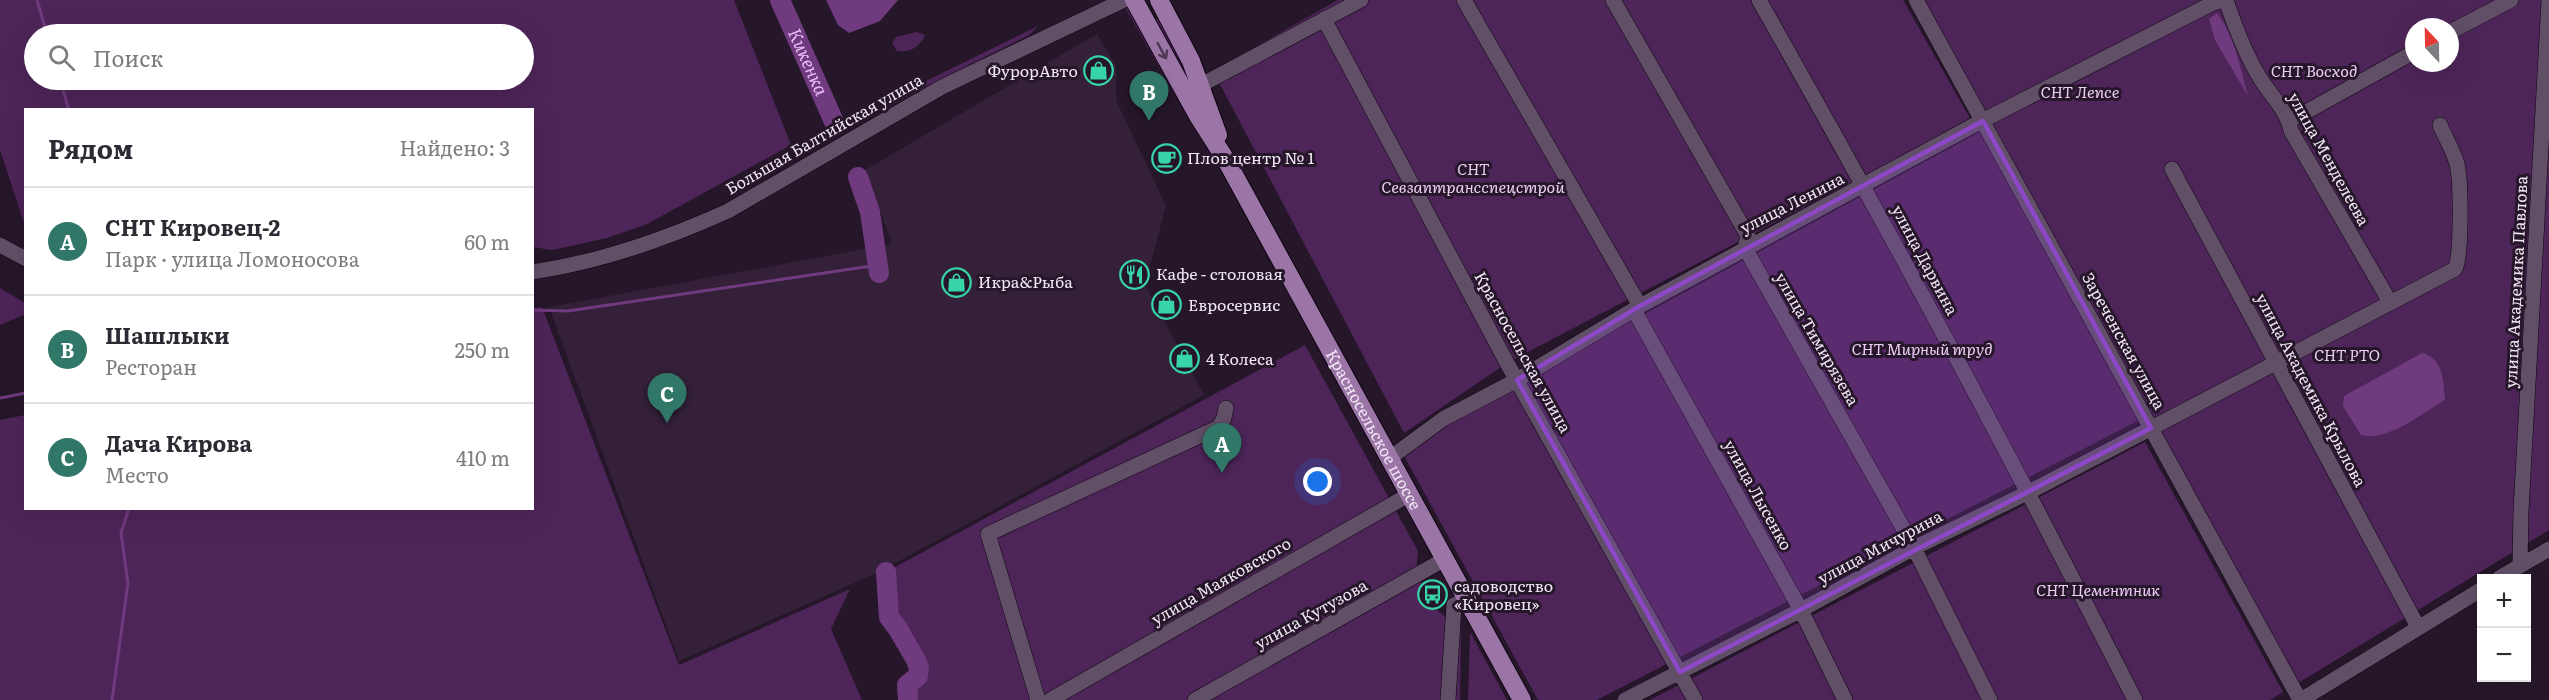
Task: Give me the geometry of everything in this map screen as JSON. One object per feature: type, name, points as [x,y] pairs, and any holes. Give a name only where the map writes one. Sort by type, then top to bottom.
[{"type":"main road","name":"Красносельское шоссе","points":[[1134,0],[1198,116],[1226,160],[1410,494],[1445,560],[1460,602],[1522,700]]},
{"type":"main road","name":"Красносельское шоссе","points":[[1159,0],[1191,61],[1226,160]]},
{"type":"street","name":"Большая Балтийская улица","points":[[534,272],[638,247],[728,211],[942,87],[1124,0]]},
{"type":"street","points":[[1201,85],[1361,0]]},
{"type":"street","name":"улица Лысенко","points":[[1464,0],[1637,308],[1801,610],[1845,700]]},
{"type":"street","name":"улица Тимирязева","points":[[1613,0],[1748,237],[1745,248],[1914,548],[1990,700]]},
{"type":"street","name":"улица Дарвина","points":[[1759,0],[1865,186],[2029,492],[2135,700]]},
{"type":"street","name":"улица Ленина","points":[[1390,458],[1443,419],[1517,380],[1637,308],[1745,248],[1983,121],[2224,0]]},
{"type":"street","name":"улица Менделеева","points":[[2224,0],[2259,77],[2289,119],[2291,131],[2390,302]]},
{"type":"street","points":[[2459,27],[2511,0]]},
{"type":"street","name":"Зареченская улица","points":[[1920,1],[1983,121],[2300,700]]},
{"type":"street","name":"улица Академика Павлова","points":[[2520,566],[2521,511],[2549,1]]},
{"type":"street","name":"Красносельская улица","points":[[1324,19],[1517,380],[1695,700]]},
{"type":"street","points":[[2289,119],[2297,117],[2405,57]]},
{"type":"street","name":"улица Мичурина","points":[[1625,700],[2455,269],[2459,262],[2461,224],[2457,165],[2440,125]]},
{"type":"street","name":"улица Академика Крылова","points":[[2172,169],[2418,627]]},
{"type":"street","points":[[0,245],[24,259]]},
{"type":"street","points":[[1038,700],[988,534],[1218,427],[1224,418],[1226,408]]},
{"type":"street","name":"улица Маяковского","points":[[1050,700],[1410,494]]},
{"type":"street","points":[[2507,574],[2549,549]]},
{"type":"street","name":"улица Кутузова","points":[[1195,700],[1445,560]]},
{"type":"street","points":[[2300,700],[2477,591]]},
{"type":"street","points":[[1448,700],[1460,602]]},
{"type":"highlighted area","points":[[1983,121],[2151,428],[1680,672],[1517,380],[1640,306]]},
{"type":"shaded area","points":[[826,0],[898,0],[880,21],[849,33],[838,25]]},
{"type":"shaded area","points":[[2217,13],[2233,42],[2248,96],[2215,40],[2209,19]]},
{"type":"shaded area","points":[[1097,34],[1116,66],[1116,100],[1166,206],[1145,285],[1204,395],[879,572],[679,661],[549,307],[892,244],[865,170]]},
{"type":"shaded area","points":[[2422,353],[2435,360],[2441,371],[2445,400],[2393,430],[2371,436],[2361,435],[2343,406],[2344,396]]},
{"type":"green space","points":[[0,0],[734,0],[791,145],[647,224],[607,238],[552,250],[534,247],[534,108],[24,108],[24,223],[0,150]]},
{"type":"green space","points":[[1121,0],[1127,0],[1191,114],[1187,116]]},
{"type":"green space","name":"СНТ Севзаптрансспецстрой","points":[[1338,0],[1903,0],[1971,120],[1507,363],[1404,433],[1213,71]]},
{"type":"green space","points":[[1920,0],[2549,0],[2549,530],[2295,685],[2151,414],[1597,700],[1538,700],[1403,454],[1446,422],[1992,125]]},
{"type":"green space","points":[[1153,19],[1163,19],[1180,51],[1201,107]]},
{"type":"green space","points":[[1038,26],[1029,35],[868,118],[879,107],[928,80]]},
{"type":"green space","points":[[917,32],[925,35],[917,46],[906,51],[897,51],[892,43],[896,37]]},
{"type":"green space","points":[[0,288],[24,302],[24,315],[0,325]]},
{"type":"green space","points":[[542,307],[679,665],[850,589],[831,629],[862,700],[0,700],[0,420],[24,415],[24,510],[534,510],[534,309]]},
{"type":"green space","points":[[1305,345],[1418,551],[1416,572],[1437,610],[1461,629],[1460,700],[902,700],[900,687],[918,676],[919,668],[889,617],[886,572]]},
{"type":"green space","name":"СНТ Цементник","points":[[2145,442],[2283,692],[2270,700],[1650,700]]},
{"type":"green space","points":[[1470,632],[1507,700],[1468,700]]},
{"type":"waterway","points":[[37,0],[44,24]]},
{"type":"waterway","name":"Кикенка","points":[[780,0],[835,124]]},
{"type":"waterway","points":[[63,90],[68,108]]},
{"type":"waterway","name":"Кикенка","points":[[858,177],[870,212],[879,273]]},
{"type":"waterway","points":[[534,310],[568,311],[878,265]]},
{"type":"waterway","points":[[0,398],[24,393]]},
{"type":"waterway","points":[[112,700],[128,583],[121,533],[128,510]]},
{"type":"waterway","name":"Кикенка","points":[[886,572],[889,617],[919,668],[918,676],[907,685],[908,700]]},
{"type":"place","name":"ФурорАвто","points":[[1099,71]]},
{"type":"place","name":"Шашлыки","points":[[1149,121]]},
{"type":"place","name":"Плов центр № 1","points":[[1166,158]]},
{"type":"place","name":"Кафе - столовая","points":[[1135,274]]},
{"type":"place","name":"Икра&Рыба","points":[[957,282]]},
{"type":"place","name":"Евросервис","points":[[1167,305]]},
{"type":"place","name":"4 Колеса","points":[[1185,359]]},
{"type":"place","name":"Дача Кирова","points":[[667,423]]},
{"type":"place","name":"СНТ Кировец-2","points":[[1222,473]]},
{"type":"place","name":"садоводство «Кировец»","points":[[1433,595]]},
{"type":"park label","name":"СНТ Восход","points":[[2314,71]]},
{"type":"park label","name":"СНТ Лепсе","points":[[2080,92]]},
{"type":"park label","name":"СНТ Мирный труд","points":[[1922,349]]},
{"type":"park label","name":"СНТ РТО","points":[[2347,355]]}]
